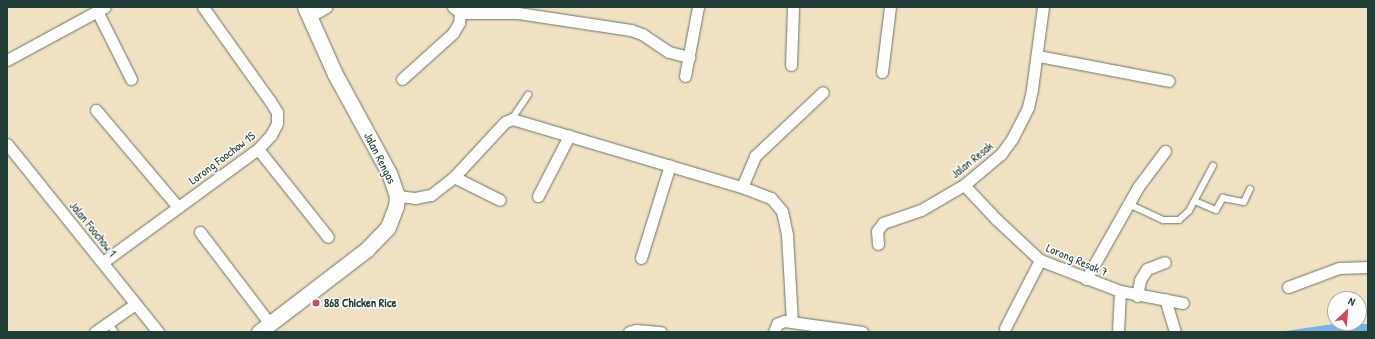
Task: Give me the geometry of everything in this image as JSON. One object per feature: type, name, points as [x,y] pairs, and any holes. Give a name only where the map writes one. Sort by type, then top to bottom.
[{"type":"street","name":"Lorong Foochow 1S","points":[[103,262],[258,149],[271,135],[277,123],[277,112],[203,7]]},
{"type":"street","points":[[307,12],[326,7]]},
{"type":"street","points":[[685,76],[698,7]]},
{"type":"street","points":[[791,65],[793,7]]},
{"type":"street","points":[[882,72],[890,7]]},
{"type":"street","name":"Jalan Resak","points":[[878,244],[877,231],[883,223],[921,210],[964,184],[1001,154],[1012,139],[1028,107],[1038,56],[1040,7]]},
{"type":"street","points":[[7,60],[101,9],[131,79]]},
{"type":"street","points":[[402,79],[453,33],[459,23],[458,9],[518,13],[554,12],[631,30],[669,52],[689,57]]},
{"type":"street","name":"Jalan Rengas","points":[[264,328],[381,236],[393,218],[397,196],[389,173],[335,74],[307,12]]},
{"type":"street","points":[[1038,56],[1169,81]]},
{"type":"street","points":[[742,187],[755,156],[824,92]]},
{"type":"street","points":[[96,110],[178,207]]},
{"type":"street","points":[[397,196],[415,198],[431,195],[454,177],[505,122],[512,119],[742,187],[771,198],[782,210],[787,236],[792,322]]},
{"type":"street","points":[[538,196],[569,136]]},
{"type":"street","name":"Jalan Foochow 1","points":[[7,144],[158,332]]},
{"type":"street","points":[[258,149],[328,237]]},
{"type":"street","points":[[1086,279],[1138,187],[1164,151]]},
{"type":"street","points":[[641,258],[670,165]]},
{"type":"street","points":[[454,177],[500,200]]},
{"type":"street","name":"Lorong Resak 7","points":[[964,184],[996,219],[1040,260],[1120,291],[1137,296],[1165,299],[1183,303]]},
{"type":"street","points":[[200,232],[264,328]]},
{"type":"street","points":[[1005,328],[1040,260]]},
{"type":"street","points":[[1137,296],[1140,280],[1147,269],[1165,262]]},
{"type":"street","points":[[1288,286],[1340,268],[1368,267]]},
{"type":"street","points":[[1118,332],[1120,291]]},
{"type":"street","points":[[1165,299],[1175,332]]},
{"type":"street","points":[[95,332],[112,327],[135,304]]},
{"type":"street","points":[[774,332],[780,322],[792,322],[862,332]]},
{"type":"street","points":[[629,332],[636,330],[661,332]]},
{"type":"lane","points":[[512,119],[528,94]]},
{"type":"lane","points":[[1129,204],[1164,220],[1172,221],[1185,217],[1213,166]]},
{"type":"lane","points":[[1195,201],[1216,210],[1223,198],[1244,202],[1250,189]]},
{"type":"water","points":[[1368,324],[1368,332],[1278,332],[1327,325],[1327,331],[1367,331]]},
{"type":"place","name":"868 Chicken Rice","points":[[316,303]]}]
